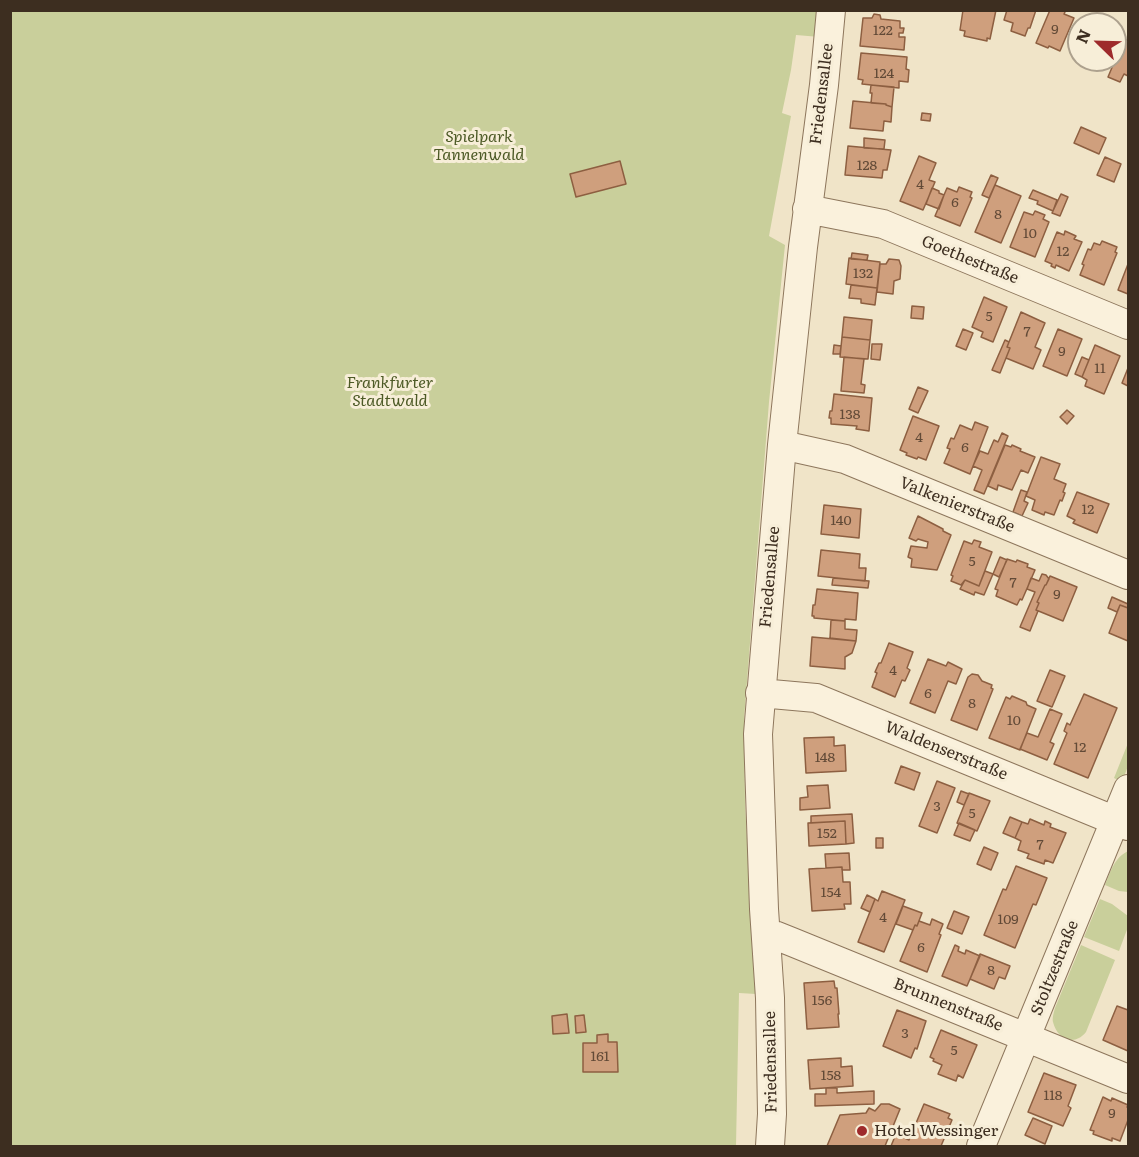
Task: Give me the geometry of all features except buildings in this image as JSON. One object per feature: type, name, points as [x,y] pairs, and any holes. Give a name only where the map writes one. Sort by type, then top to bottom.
[{"type":"street","name":"Friedensallee","points":[[770,1146],[772,1114],[770,998],[758,734],[760,693],[782,445],[831,10]]},
{"type":"street","name":"Goethestraße","points":[[807,208],[883,224],[1128,325]]},
{"type":"street","name":"Valkenierstraße","points":[[782,445],[845,459],[1128,575]]},
{"type":"street","name":"Waldenserstraße","points":[[760,693],[816,698],[1122,824]]},
{"type":"street","name":"Stoltzestraße","points":[[981,1146],[1122,824],[1128,789]]},
{"type":"street","name":"Brunnenstraße","points":[[766,934],[792,942],[1128,1079]]},
{"type":"green space","name":"Frankfurter Stadtwald","points":[[801,10],[822,12],[820,37],[796,35],[782,113],[791,116],[769,236],[785,245],[769,402],[744,719],[745,804],[756,994],[739,993],[736,1146],[11,1146],[10,11]]},
{"type":"green space","points":[[1128,743],[1128,766],[1122,782],[1114,778]]},
{"type":"green space","points":[[1128,851],[1128,892],[1105,885],[1116,861]]},
{"type":"green space","points":[[1100,899],[1112,904],[1128,916],[1128,927],[1119,951],[1084,937]]},
{"type":"green space","points":[[1081,945],[1115,960],[1086,1032],[1081,1037],[1071,1040],[1058,1033],[1053,1017]]},
{"type":"place","name":"Hotel Wessinger","points":[[862,1131]]},
{"type":"park label","name":"Spielpark Tannenwald","points":[[479,146]]}]
